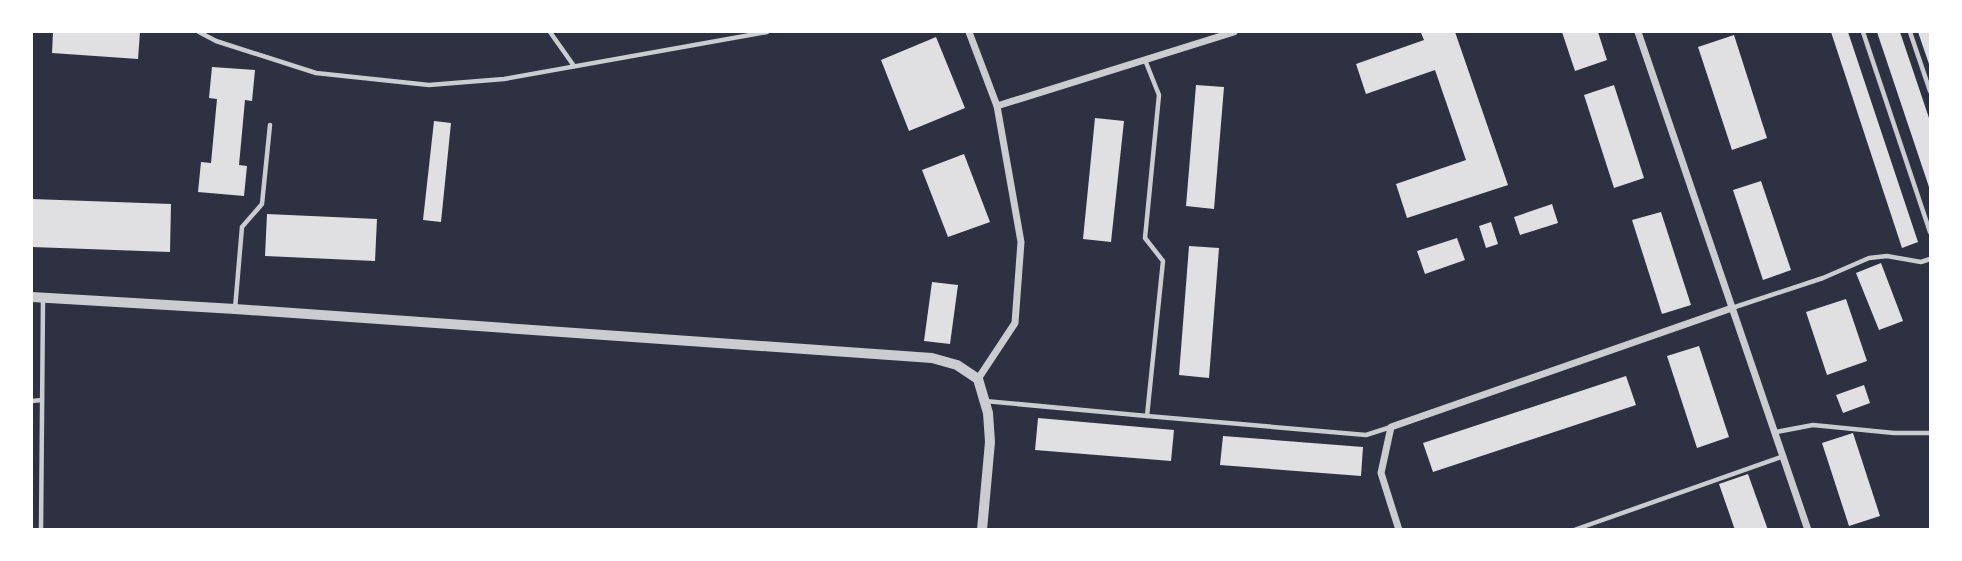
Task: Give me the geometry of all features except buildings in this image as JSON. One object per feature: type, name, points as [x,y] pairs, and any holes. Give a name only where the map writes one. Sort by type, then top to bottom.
[{"type":"street","points":[[969,32],[997,107],[1021,242],[1014,323],[978,379]]},
{"type":"street","points":[[997,107],[1234,32]]},
{"type":"street","points":[[1638,32],[1808,530]]},
{"type":"street","points":[[37,297],[932,358],[957,365],[978,379],[988,413],[989,442],[982,530]]},
{"type":"street","points":[[1399,530],[1381,473],[1391,427],[1732,308]]},
{"type":"lane","points":[[199,32],[216,41],[316,73],[429,85],[504,79],[767,32]]},
{"type":"lane","points":[[550,32],[575,66]]},
{"type":"lane","points":[[1863,32],[1930,232]]},
{"type":"lane","points":[[1910,32],[1930,91]]},
{"type":"lane","points":[[1145,60],[1159,95],[1145,238],[1163,261],[1147,416]]},
{"type":"lane","points":[[235,309],[242,228],[262,204],[270,125]]},
{"type":"lane","points":[[1732,308],[1823,278],[1869,258],[1887,256],[1930,265]]},
{"type":"lane","points":[[1923,262],[1930,259]]},
{"type":"lane","points":[[37,297],[42,400],[41,530]]},
{"type":"lane","points":[[32,401],[42,400]]},
{"type":"lane","points":[[984,401],[1366,435],[1391,427]]},
{"type":"lane","points":[[1776,432],[1813,425],[1894,433],[1930,433]]},
{"type":"lane","points":[[1574,530],[1784,456]]}]
